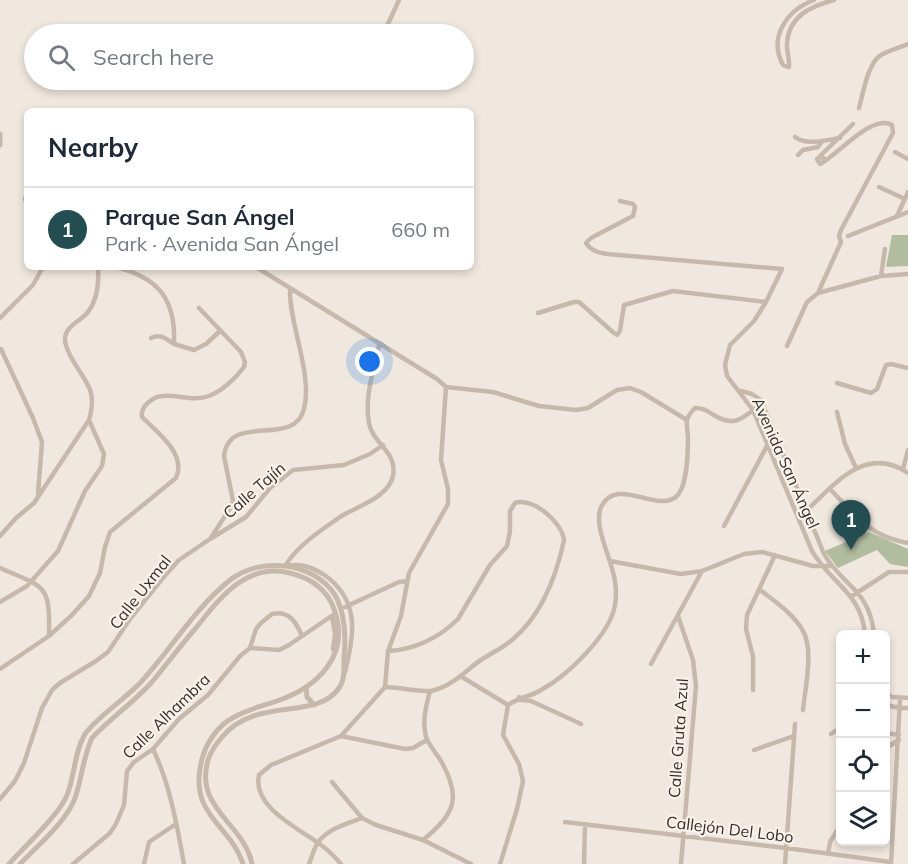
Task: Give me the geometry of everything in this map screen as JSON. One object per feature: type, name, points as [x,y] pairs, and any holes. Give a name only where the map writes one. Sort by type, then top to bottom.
[{"type":"street","points":[[388,24],[399,0]]},
{"type":"street","points":[[813,0],[792,12],[780,32],[779,54],[787,68],[789,64],[788,36],[795,20],[809,9],[834,0]]},
{"type":"street","points":[[859,108],[875,59],[908,44]]},
{"type":"street","points":[[818,293],[841,242],[839,236],[841,230],[893,133],[892,125],[884,122],[874,125],[825,161],[820,156],[853,124]]},
{"type":"street","points":[[0,134],[0,145]]},
{"type":"street","points":[[795,137],[805,142],[840,138]]},
{"type":"street","points":[[798,155],[803,150],[818,147],[822,141]]},
{"type":"street","points":[[895,152],[908,159]]},
{"type":"street","points":[[879,187],[905,199]]},
{"type":"street","points":[[897,216],[908,192]]},
{"type":"street","name":"Avenida San Ángel","points":[[621,201],[633,204],[635,207],[633,216],[591,238],[586,243],[590,249],[619,255],[782,269],[766,302],[751,325],[728,350],[725,365],[727,376],[753,410],[807,541],[821,566],[852,596],[864,630]]},
{"type":"street","points":[[848,236],[908,212]]},
{"type":"street","points":[[881,276],[885,249]]},
{"type":"street","points":[[0,318],[33,285],[41,270]]},
{"type":"street","points":[[0,536],[34,503],[88,420],[93,407],[89,384],[73,360],[65,341],[68,331],[88,312],[92,305],[99,282],[98,270]]},
{"type":"street","points":[[126,270],[150,279],[159,288],[172,318],[174,344]]},
{"type":"street","points":[[261,270],[437,379],[446,387],[493,392],[539,406],[576,410],[588,408],[617,390],[630,387],[687,420]]},
{"type":"street","points":[[787,346],[807,302],[818,293],[881,276],[908,274]]},
{"type":"street","name":"Calle Uxmal","points":[[0,799],[15,781],[24,763],[42,708],[52,690],[104,657],[147,597],[174,566],[210,539],[231,507],[233,501],[224,456],[229,443],[248,431],[289,428],[301,417],[304,409],[305,387],[290,302],[290,289]]},
{"type":"street","points":[[538,313],[579,302],[618,334],[624,305],[659,294],[673,291],[766,302]]},
{"type":"street","points":[[0,669],[49,636],[72,615],[89,596],[100,573],[107,538],[114,527],[176,478],[179,462],[170,446],[142,417],[141,410],[144,406],[161,396],[197,398],[211,395],[220,391],[244,366],[245,362],[241,352],[199,308]]},
{"type":"street","points":[[151,338],[156,335],[161,336],[174,344],[194,350],[206,344],[220,331]]},
{"type":"street","points":[[286,566],[295,550],[342,516],[385,490],[393,477],[388,452],[369,426],[371,385],[379,345]]},
{"type":"street","points":[[1,349],[42,442],[38,495]]},
{"type":"street","points":[[837,383],[871,393],[877,389],[886,365],[908,368]]},
{"type":"street","points":[[341,864],[318,842],[280,818],[259,789],[259,775],[271,765],[341,736],[385,687],[388,651],[401,616],[407,581],[413,564],[448,504],[449,496],[441,460],[446,387]]},
{"type":"street","name":"Avenida San Ángel","points":[[740,391],[752,394],[762,403],[824,554],[832,566],[858,591],[870,614],[873,630]]},
{"type":"street","points":[[500,864],[523,781],[519,764],[503,735],[508,705],[519,697],[541,691],[566,671],[601,634],[612,615],[616,598],[615,576],[600,526],[601,508],[608,499],[622,494],[661,501],[678,495],[682,487],[686,464],[687,420],[694,408],[708,411],[730,422],[739,420],[762,403]]},
{"type":"street","points":[[837,412],[845,444],[856,468]]},
{"type":"street","points":[[0,602],[31,582],[58,551],[85,491],[102,466],[104,454],[88,420]]},
{"type":"street","name":"Calle Tajín","points":[[210,539],[239,523],[270,488],[294,470],[344,465],[383,446]]},
{"type":"street","points":[[724,526],[766,446]]},
{"type":"street","points":[[903,470],[908,450]]},
{"type":"street","points":[[806,512],[856,468],[880,463],[908,473]]},
{"type":"street","points":[[830,489],[867,528],[888,539],[908,543]]},
{"type":"street","points":[[385,687],[430,691],[462,677],[474,665],[526,627],[542,606],[560,558],[564,540],[558,525],[530,503],[518,501],[511,506],[507,546],[490,565],[458,619],[428,640],[408,648],[388,651]]},
{"type":"street","points":[[610,561],[681,574],[702,571],[744,554],[762,552],[794,561],[832,566]]},
{"type":"street","points":[[753,690],[753,656],[746,621],[749,608],[776,555]]},
{"type":"street","points":[[9,864],[65,801],[81,744],[90,728],[142,681],[212,595],[243,571],[263,566],[304,565],[319,572],[336,585],[347,605],[351,638],[349,657],[339,688],[330,697],[314,705],[270,711],[242,720],[224,734],[208,760],[206,779],[209,797],[219,814],[242,840],[252,864]]},
{"type":"street","points":[[286,566],[306,572],[323,582],[334,595],[343,621],[345,654],[342,681]]},
{"type":"street","points":[[0,568],[40,587],[48,600],[49,636]]},
{"type":"street","points":[[20,864],[69,810],[75,798],[87,748],[92,738],[151,683],[226,592],[246,578],[266,571],[297,575],[311,581],[327,593],[335,611],[339,632],[336,656],[306,687],[279,701],[235,716],[211,738],[203,755],[199,780],[204,807],[234,845],[243,864]]},
{"type":"street","points":[[651,664],[702,571]]},
{"type":"street","points":[[852,596],[889,572],[908,572]]},
{"type":"street","points":[[347,605],[399,582],[407,581]]},
{"type":"street","points":[[759,589],[797,622],[805,635],[808,652],[803,710]]},
{"type":"street","name":"Calle Alhambra","points":[[73,864],[110,833],[116,824],[124,805],[127,771],[138,757],[153,748],[179,719],[208,695],[240,656],[250,648],[256,629],[272,614],[281,613],[291,618],[302,636]]},
{"type":"street","points":[[250,648],[279,650],[332,615],[334,645],[324,670]]},
{"type":"street","name":"Calle Gruta Azul","points":[[678,616],[693,660],[696,686],[681,864]]},
{"type":"street","points":[[188,622],[195,629]]},
{"type":"street","points":[[183,629],[189,636]]},
{"type":"street","points":[[462,677],[508,705]]},
{"type":"street","points":[[306,687],[307,697],[314,705]]},
{"type":"street","points":[[423,840],[446,819],[453,800],[453,790],[447,774],[427,740],[424,720],[430,691]]},
{"type":"street","points":[[890,695],[900,699],[908,698]]},
{"type":"street","points":[[519,697],[521,700],[542,706],[580,724]]},
{"type":"street","points":[[891,863],[900,699]]},
{"type":"street","points":[[890,706],[908,708]]},
{"type":"street","points":[[785,864],[795,724]]},
{"type":"street","points":[[831,734],[836,731]]},
{"type":"street","points":[[890,735],[899,738]]},
{"type":"street","points":[[341,736],[405,749],[427,740]]},
{"type":"street","points":[[754,750],[794,736]]},
{"type":"street","points":[[890,744],[899,738]]},
{"type":"street","points":[[153,748],[163,770],[184,864]]},
{"type":"street","points":[[332,782],[362,818],[376,825],[423,840],[471,864]]},
{"type":"street","points":[[309,864],[318,842],[343,825],[362,818]]},
{"type":"street","name":"Callejón Del Lobo","points":[[565,822],[891,863]]},
{"type":"street","points":[[144,864],[149,842],[176,824]]},
{"type":"street","points":[[584,864],[585,824]]},
{"type":"street","points":[[828,854],[830,842],[836,832]]},
{"type":"green space","points":[[892,235],[908,235],[908,266],[886,267]]},
{"type":"green space","points":[[869,532],[908,549],[908,567],[890,564],[877,550],[838,568],[825,551]]},
{"type":"place","name":"Parque San Ángel","points":[[851,550]]}]
